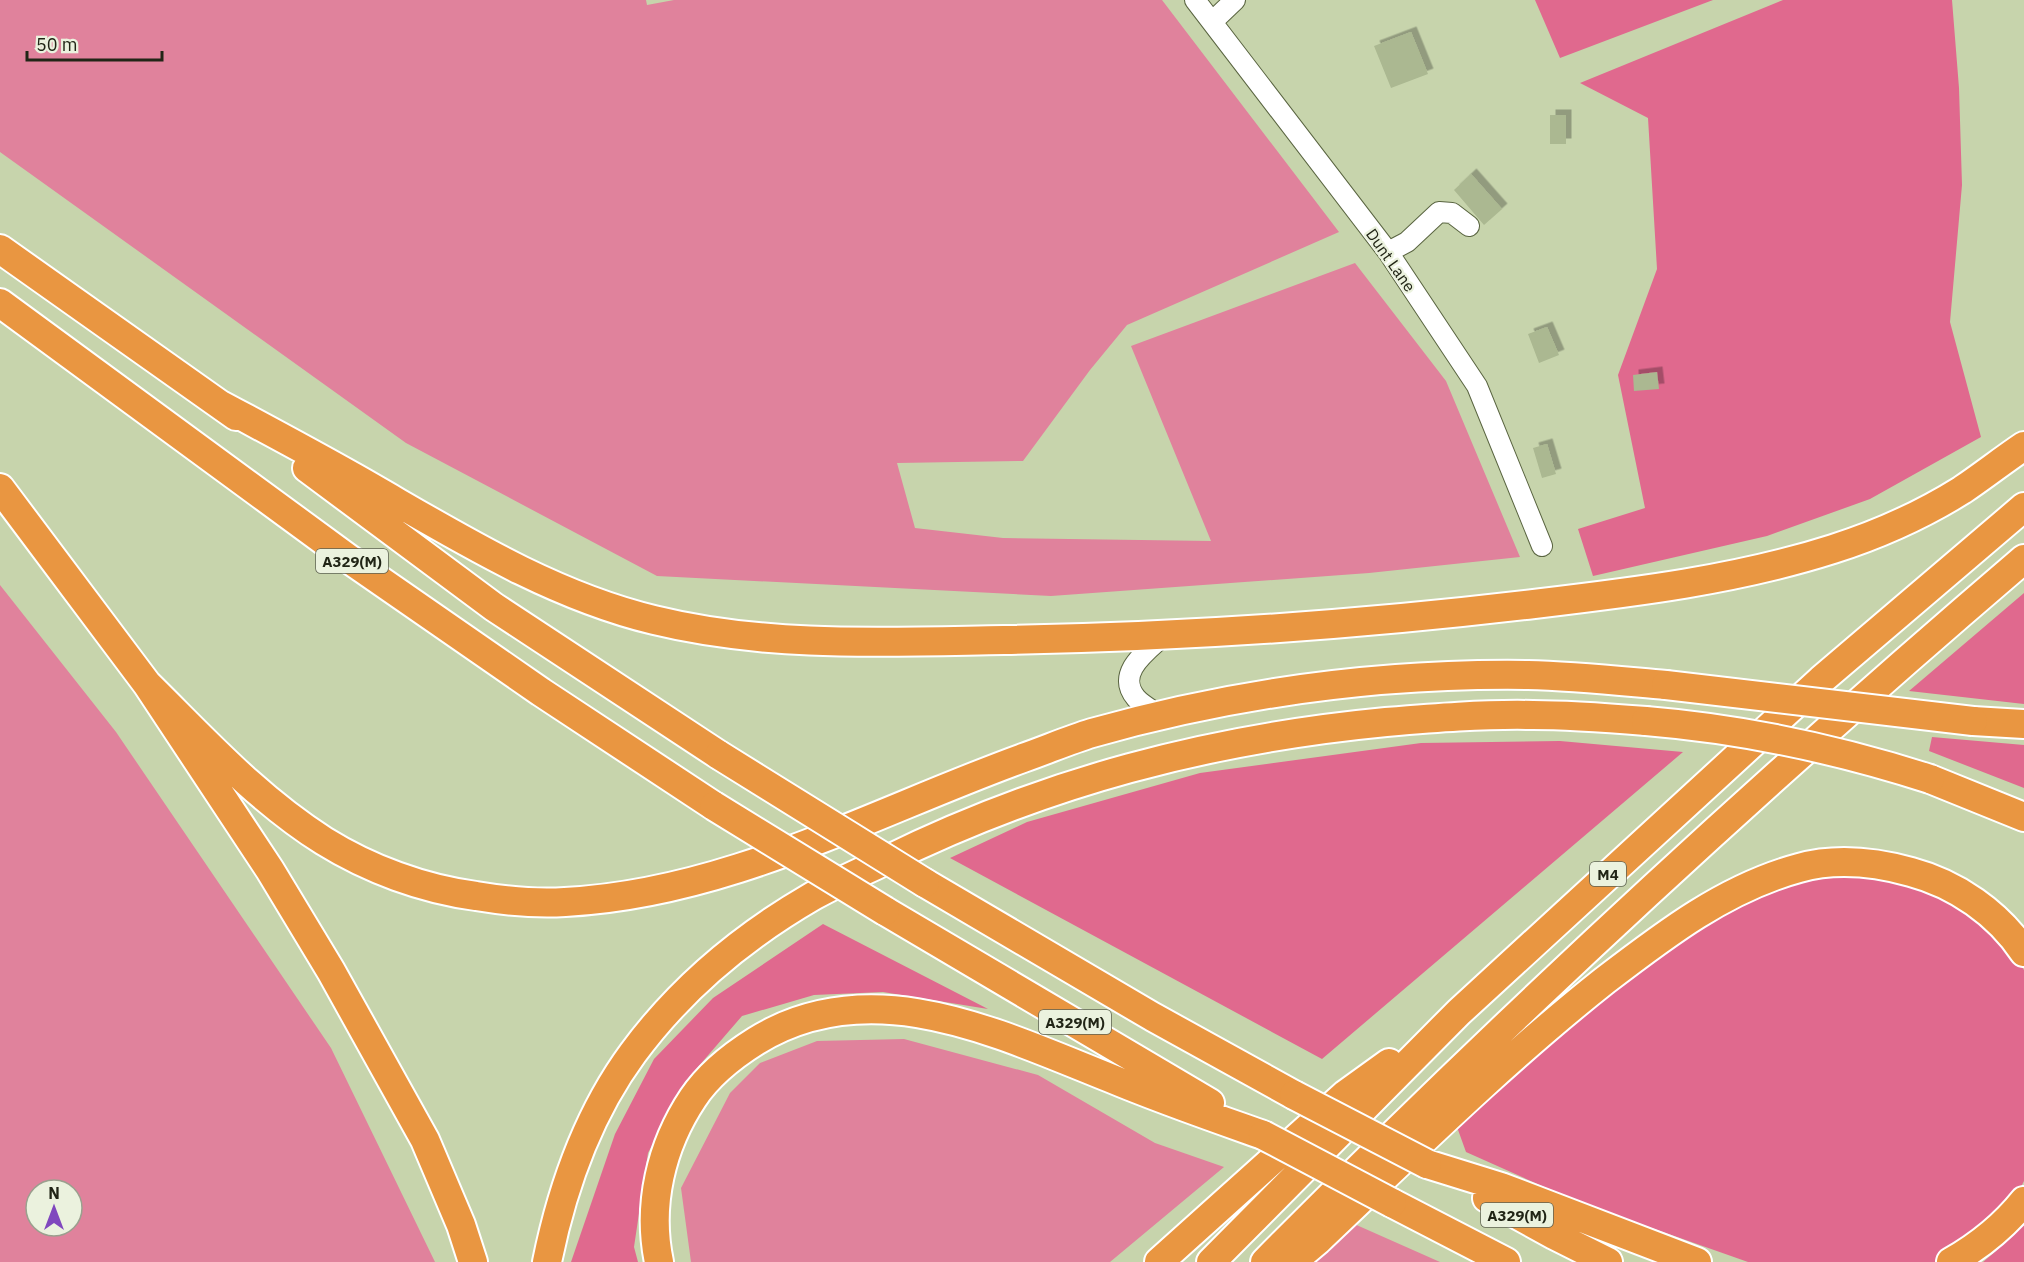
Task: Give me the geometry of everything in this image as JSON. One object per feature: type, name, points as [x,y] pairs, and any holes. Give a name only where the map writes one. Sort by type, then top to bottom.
[{"type":"highway","name":"A329(M)","points":[[0,249],[222,405],[494,606],[719,755],[925,883],[1153,1017],[1294,1095],[1427,1164],[1554,1236],[1608,1262]]},
{"type":"highway","name":"A329(M)","points":[[0,303],[349,559],[542,692],[714,806],[885,911],[1263,1135],[1506,1262]]},
{"type":"highway","points":[[222,405],[502,561],[596,602],[652,620],[702,630],[755,638],[815,641],[925,642],[1163,636],[1260,630],[1506,607],[1666,587],[1745,573],[1824,552],[1873,535],[1924,511],[1961,490],[2024,446]]},
{"type":"highway","points":[[0,488],[147,684],[270,870],[332,971],[425,1140],[461,1225],[473,1262]]},
{"type":"highway","name":"M4","points":[[1211,1262],[1459,1012],[1812,688],[2024,507]]},
{"type":"highway","name":"M4","points":[[1265,1262],[1428,1101],[1601,936],[1767,783],[2024,559]]},
{"type":"highway","points":[[147,684],[248,783],[326,843],[389,873],[427,886],[461,894],[528,903],[623,896],[726,871],[803,846],[986,771],[1087,735],[1159,715],[1284,691],[1412,678],[1531,675],[1666,685],[2024,724]]},
{"type":"highway","points":[[546,1262],[562,1200],[575,1163],[608,1090],[633,1053],[680,999],[717,963],[749,937],[816,894],[924,842],[1033,797],[1085,779],[1251,739],[1323,729],[1464,716],[1530,714],[1700,726],[1776,738],[1836,751],[1930,778],[2024,816]]},
{"type":"highway","points":[[1292,1262],[1497,1071],[1575,1004],[1655,941],[1700,911],[1739,890],[1773,876],[1832,862],[1891,867],[1928,877],[1953,888],[2002,925],[2024,952]]},
{"type":"highway","points":[[659,1262],[655,1212],[660,1173],[674,1132],[685,1109],[710,1076],[725,1062],[746,1047],[791,1022],[815,1015],[864,1009],[896,1010],[960,1023],[1027,1045],[1154,1096],[1263,1135]]},
{"type":"highway","points":[[1159,1262],[1346,1094],[1459,1012]]},
{"type":"highway","points":[[1427,1164],[1501,1187],[1697,1262]]},
{"type":"highway","points":[[1951,1262],[1973,1250],[1994,1232],[2024,1200]]},
{"type":"street","name":"Dunt Lane","points":[[1195,0],[1388,252],[1477,386],[1542,546]]},
{"type":"street","points":[[1212,22],[1234,0]]},
{"type":"street","points":[[1388,252],[1407,242],[1439,212],[1452,213],[1469,226]]},
{"type":"street","points":[[1159,715],[1135,697],[1130,683],[1133,664],[1163,636]]},
{"type":"shaded area","points":[[0,0],[646,0],[647,5],[674,0],[1162,0],[1339,232],[1127,325],[1090,370],[1023,461],[897,463],[915,528],[1003,538],[1211,541],[1131,346],[1355,263],[1446,381],[1520,557],[1369,573],[1051,596],[657,576],[406,443],[0,152]]},
{"type":"shaded area","points":[[1535,0],[1713,0],[1560,58]]},
{"type":"shaded area","points":[[1783,0],[1952,0],[1959,88],[1962,185],[1950,322],[1981,437],[1870,499],[1767,536],[1593,576],[1578,529],[1645,508],[1618,375],[1657,269],[1648,118],[1580,83]]},
{"type":"shaded area","points":[[0,585],[116,732],[331,1048],[435,1262],[0,1262]]},
{"type":"shaded area","points":[[2024,593],[2024,704],[1909,691]]},
{"type":"shaded area","points":[[1932,737],[2024,745],[2024,788],[1929,751]]},
{"type":"shaded area","points":[[1560,741],[1683,752],[1322,1059],[950,858],[1027,822],[1200,773],[1421,743]]},
{"type":"shaded area","points":[[1817,874],[1912,881],[1971,912],[2000,939],[2024,970],[2024,1181],[2016,1197],[1965,1247],[1935,1262],[1748,1262],[1578,1202],[1466,1152],[1457,1127],[1580,1013],[1703,915]]},
{"type":"shaded area","points":[[823,924],[988,1009],[883,992],[814,995],[742,1016],[685,1082],[648,1153],[634,1247],[638,1262],[571,1262],[615,1134],[654,1059],[713,998]]},
{"type":"shaded area","points":[[904,1039],[1038,1075],[1155,1143],[1224,1167],[1110,1262],[691,1262],[681,1188],[730,1093],[760,1063],[817,1041]]},
{"type":"shaded area","points":[[2024,1221],[2024,1262],[1983,1262],[1996,1251]]},
{"type":"shaded area","points":[[1352,1223],[1440,1262],[1315,1262]]},
{"type":"building","points":[[1411,32],[1428,74],[1391,88],[1374,46]]},
{"type":"building","points":[[1550,115],[1566,115],[1566,144],[1550,144]]},
{"type":"building","points":[[1471,174],[1502,209],[1484,225],[1454,190]]},
{"type":"building","points":[[1547,327],[1559,355],[1539,363],[1528,334]]},
{"type":"building","points":[[1657,372],[1659,389],[1634,391],[1633,375]]},
{"type":"building","points":[[1547,444],[1556,474],[1542,478],[1533,448]]}]
